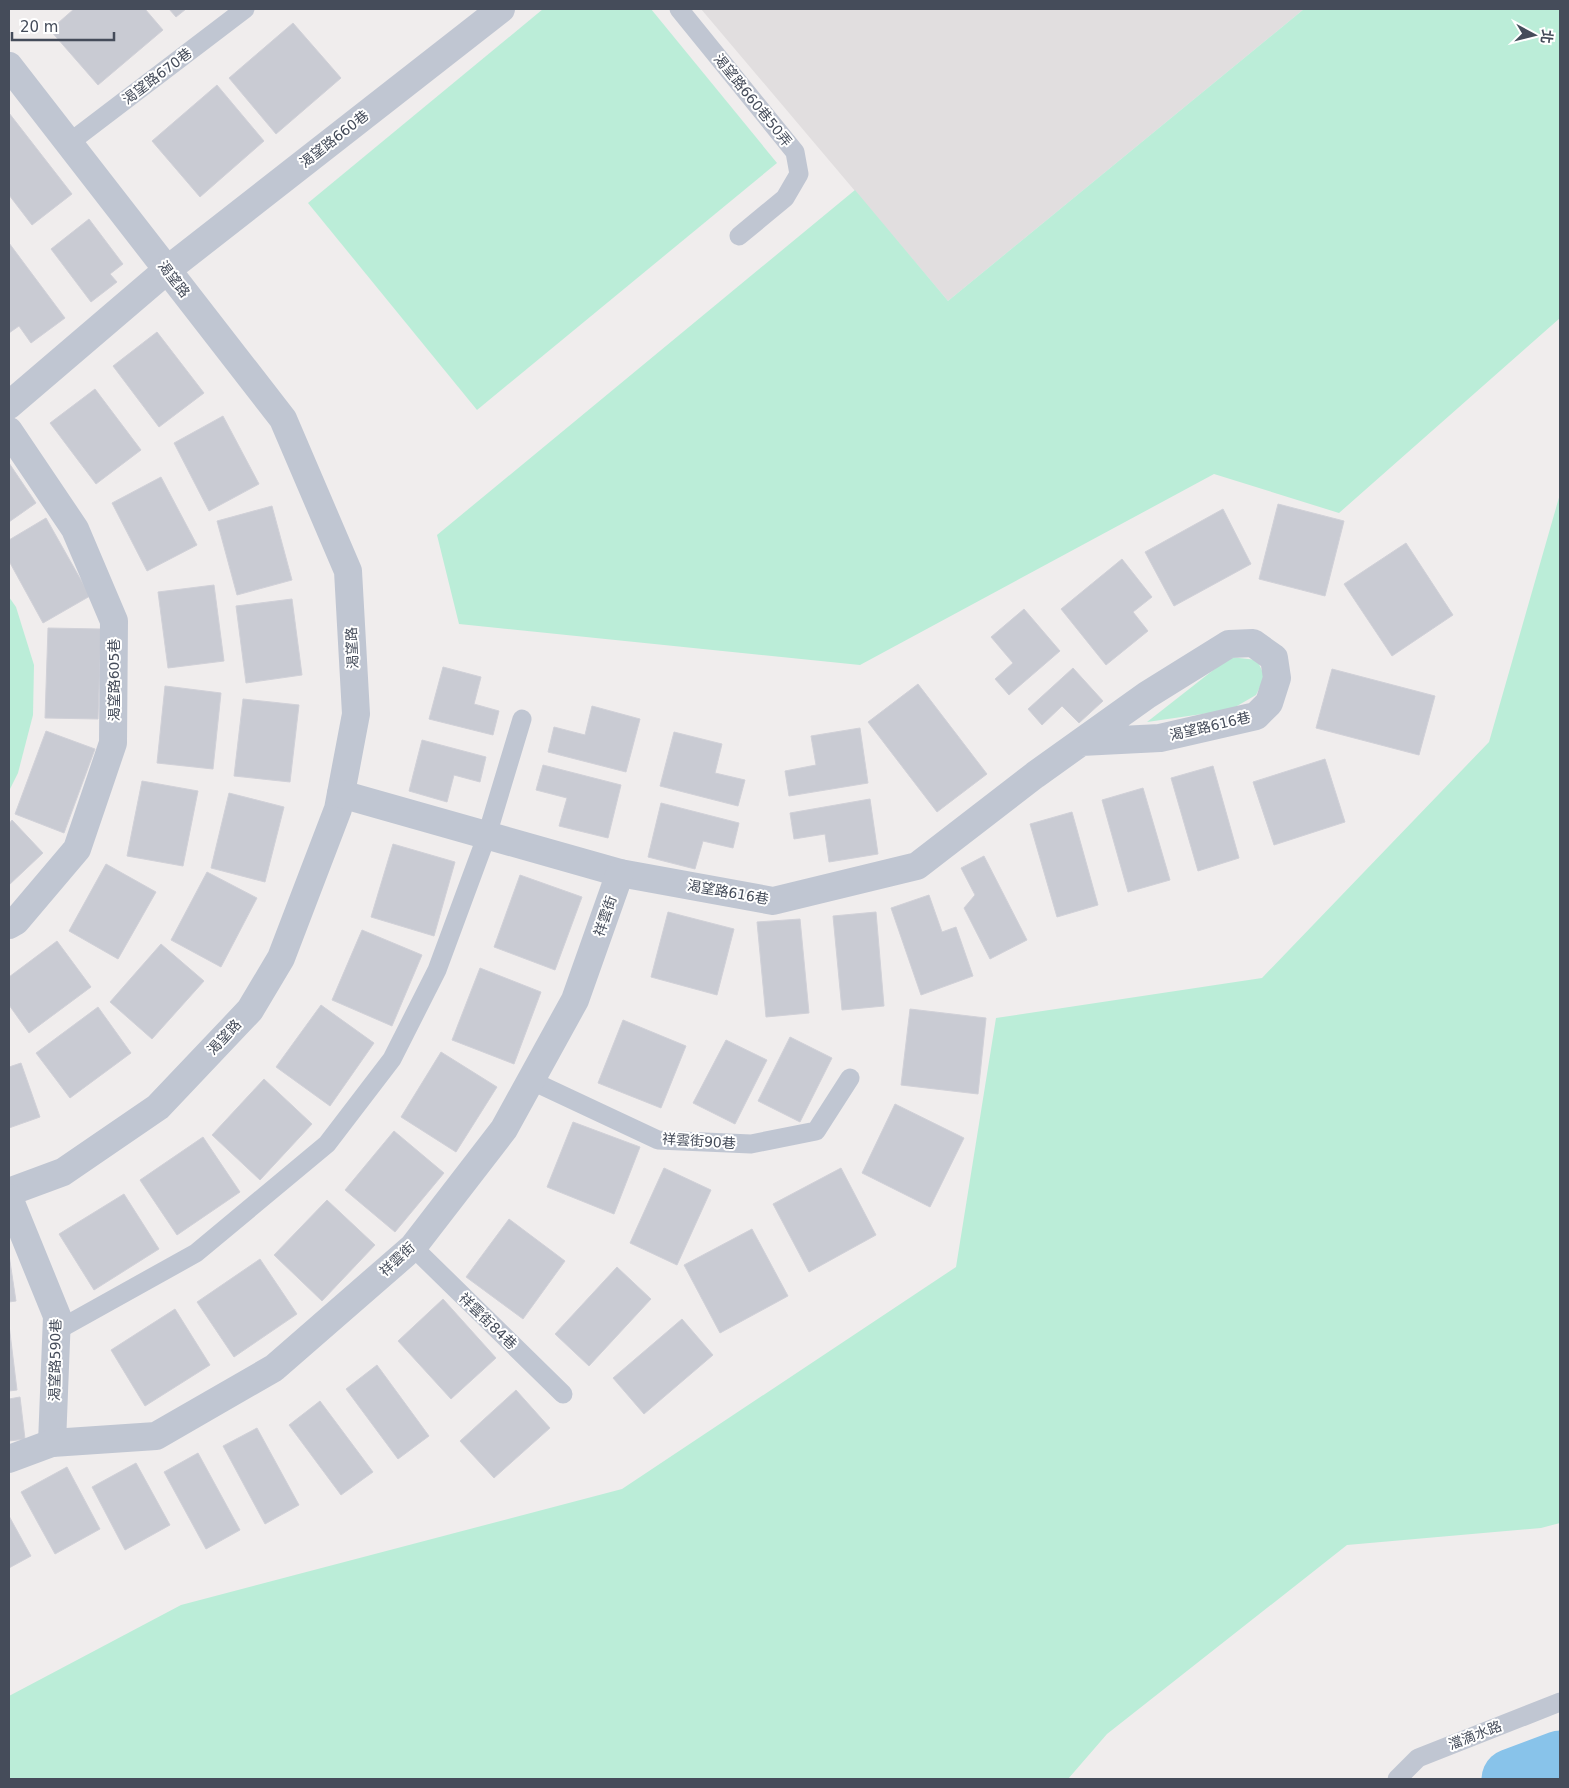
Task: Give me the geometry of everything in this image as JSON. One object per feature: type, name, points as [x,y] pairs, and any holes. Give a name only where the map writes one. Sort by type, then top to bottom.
[{"type":"street","name":"渴望路660巷","points":[[167,270],[501,9]]},
{"type":"street","name":"渴望路","points":[[9,66],[283,419],[348,571],[356,714],[338,809],[281,958],[250,1010],[158,1107],[63,1172],[9,1192]]},
{"type":"street","points":[[9,405],[167,270]]},
{"type":"street","name":"渴望路605巷","points":[[9,431],[75,529],[114,621],[113,743],[77,849],[16,921],[9,925]]},
{"type":"street","name":"渴望路616巷","points":[[341,794],[620,873],[773,901],[917,866],[1035,775],[1081,742],[1147,695],[1229,644],[1252,644],[1274,658],[1277,678],[1269,703],[1256,716],[1160,738],[1081,742]]},
{"type":"street","name":"祥雲街","points":[[9,1459],[52,1443],[156,1436],[274,1368],[413,1247],[504,1129],[575,1000],[620,873]]},
{"type":"street","name":"渴望路590巷","points":[[9,1198],[57,1316],[52,1443]]},
{"type":"lane","name":"渴望路670巷","points":[[69,143],[245,9]]},
{"type":"lane","name":"渴望路660巷50弄","points":[[679,9],[795,152],[799,174],[785,198],[739,236]]},
{"type":"lane","points":[[56,1331],[196,1253],[327,1144],[392,1058],[437,970],[487,836],[522,719]]},
{"type":"lane","name":"祥雲街90巷","points":[[530,1080],[658,1140],[751,1144],[816,1131],[850,1078]]},
{"type":"lane","name":"祥雲街84巷","points":[[413,1247],[563,1394]]},
{"type":"lane","name":"澢滴水路","points":[[1397,1779],[1418,1758],[1560,1702]]},
{"type":"shaded area","points":[[701,9],[1304,9],[948,301]]},
{"type":"green space","points":[[543,9],[651,9],[777,163],[477,410],[308,203]]},
{"type":"green space","points":[[1304,9],[1560,9],[1560,318],[1339,513],[1214,474],[860,665],[459,624],[437,535],[855,190],[948,301]]},
{"type":"green space","points":[[1560,494],[1560,1523],[1541,1528],[1347,1545],[1107,1734],[1068,1779],[9,1779],[9,1696],[181,1605],[622,1489],[956,1267],[996,1018],[1262,978],[1489,742]]},
{"type":"green space","points":[[9,597],[16,607],[34,665],[33,715],[18,773],[9,791]]},
{"type":"green space","points":[[1230,657],[1257,660],[1265,677],[1256,695],[1230,710],[1147,722]]},
{"type":"building","points":[[74,9],[145,9],[163,30],[98,85],[50,30]]},
{"type":"building","points":[[169,9],[186,9],[176,17]]},
{"type":"building","points":[[293,23],[341,78],[276,134],[229,78]]},
{"type":"building","points":[[217,85],[264,141],[200,197],[152,141]]},
{"type":"building","points":[[9,113],[72,194],[32,225],[9,195]]},
{"type":"building","points":[[89,219],[123,264],[110,274],[117,282],[91,302],[51,249]]},
{"type":"building","points":[[9,243],[65,318],[31,343],[19,326],[9,333]]},
{"type":"building","points":[[157,332],[204,393],[159,427],[113,366]]},
{"type":"building","points":[[95,389],[141,450],[96,484],[50,423]]},
{"type":"building","points":[[223,416],[259,484],[209,511],[174,443]]},
{"type":"building","points":[[9,463],[36,503],[9,522]]},
{"type":"building","points":[[161,477],[197,545],[147,571],[112,503]]},
{"type":"building","points":[[1278,504],[1344,521],[1325,596],[1259,579]]},
{"type":"building","points":[[272,506],[292,580],[237,595],[217,521]]},
{"type":"building","points":[[1223,509],[1251,564],[1174,606],[1145,552]]},
{"type":"building","points":[[46,518],[90,596],[43,623],[9,561],[9,540]]},
{"type":"building","points":[[1406,543],[1453,615],[1392,656],[1344,584]]},
{"type":"building","points":[[1122,559],[1152,597],[1133,612],[1148,631],[1106,665],[1061,609]]},
{"type":"building","points":[[214,585],[224,661],[168,668],[158,592]]},
{"type":"building","points":[[292,599],[302,675],[246,683],[236,606]]},
{"type":"building","points":[[1024,609],[1060,651],[1009,695],[995,679],[1013,663],[991,637]]},
{"type":"building","points":[[48,628],[101,629],[98,719],[45,718]]},
{"type":"building","points":[[443,667],[481,677],[474,704],[499,711],[493,735],[429,719]]},
{"type":"building","points":[[1073,668],[1103,701],[1079,723],[1062,706],[1042,725],[1028,709]]},
{"type":"building","points":[[1332,669],[1435,696],[1419,755],[1316,728]]},
{"type":"building","points":[[918,684],[987,774],[937,812],[868,722]]},
{"type":"building","points":[[165,686],[221,693],[213,769],[157,763]]},
{"type":"building","points":[[243,699],[299,705],[290,782],[234,776]]},
{"type":"building","points":[[592,706],[640,719],[626,772],[548,752],[554,727],[585,735]]},
{"type":"building","points":[[860,728],[868,783],[789,796],[785,771],[816,765],[811,736]]},
{"type":"building","points":[[46,731],[95,749],[64,833],[15,814]]},
{"type":"building","points":[[674,732],[722,744],[715,773],[745,780],[738,806],[660,786]]},
{"type":"building","points":[[422,740],[486,757],[480,782],[454,775],[447,802],[409,791]]},
{"type":"building","points":[[1325,759],[1345,822],[1274,845],[1253,782]]},
{"type":"building","points":[[543,765],[621,785],[608,838],[559,826],[567,798],[536,790]]},
{"type":"building","points":[[1213,766],[1239,858],[1198,871],[1171,778]]},
{"type":"building","points":[[142,781],[198,791],[183,866],[127,856]]},
{"type":"building","points":[[1143,788],[1170,880],[1128,892],[1102,800]]},
{"type":"building","points":[[229,793],[284,807],[265,882],[211,868]]},
{"type":"building","points":[[870,799],[878,854],[829,862],[825,834],[794,839],[790,813]]},
{"type":"building","points":[[661,803],[739,823],[733,848],[703,841],[695,869],[648,857]]},
{"type":"building","points":[[1072,812],[1098,905],[1057,917],[1030,824]]},
{"type":"building","points":[[12,820],[43,853],[9,885],[9,824]]},
{"type":"building","points":[[393,844],[455,862],[434,936],[371,917]]},
{"type":"building","points":[[984,856],[1027,940],[990,959],[964,908],[975,895],[961,868]]},
{"type":"building","points":[[106,864],[156,892],[118,959],[69,931]]},
{"type":"building","points":[[207,872],[257,898],[221,967],[171,940]]},
{"type":"building","points":[[520,875],[582,897],[555,970],[494,947]]},
{"type":"building","points":[[929,895],[942,932],[956,927],[973,976],[921,995],[891,908]]},
{"type":"building","points":[[668,912],[734,929],[717,995],[651,977]]},
{"type":"building","points":[[876,912],[884,1006],[842,1010],[833,916]]},
{"type":"building","points":[[800,919],[809,1013],[766,1017],[757,922]]},
{"type":"building","points":[[362,930],[422,955],[392,1026],[332,1000]]},
{"type":"building","points":[[57,941],[91,987],[29,1033],[9,1005],[9,977]]},
{"type":"building","points":[[161,944],[204,981],[152,1039],[110,1002]]},
{"type":"building","points":[[480,968],[541,992],[514,1064],[452,1040]]},
{"type":"building","points":[[321,1005],[374,1043],[330,1106],[276,1067]]},
{"type":"building","points":[[98,1007],[131,1053],[70,1098],[36,1053]]},
{"type":"building","points":[[910,1009],[986,1018],[978,1094],[901,1085]]},
{"type":"building","points":[[623,1020],[686,1046],[661,1108],[598,1083]]},
{"type":"building","points":[[790,1037],[832,1058],[800,1122],[758,1101]]},
{"type":"building","points":[[726,1040],[767,1060],[735,1124],[693,1103]]},
{"type":"building","points":[[441,1052],[497,1087],[456,1152],[401,1117]]},
{"type":"building","points":[[21,1063],[40,1117],[9,1128],[9,1067]]},
{"type":"building","points":[[264,1079],[312,1124],[260,1180],[212,1135]]},
{"type":"building","points":[[895,1104],[964,1138],[930,1207],[862,1173]]},
{"type":"building","points":[[573,1122],[640,1147],[614,1214],[547,1187]]},
{"type":"building","points":[[394,1131],[444,1173],[395,1232],[345,1190]]},
{"type":"building","points":[[203,1137],[240,1192],[177,1235],[140,1180]]},
{"type":"building","points":[[664,1168],[711,1190],[677,1265],[630,1243]]},
{"type":"building","points":[[841,1168],[876,1235],[809,1272],[773,1204]]},
{"type":"building","points":[[124,1194],[159,1249],[94,1290],[59,1234]]},
{"type":"building","points":[[327,1200],[375,1245],[322,1301],[274,1255]]},
{"type":"building","points":[[509,1219],[565,1261],[523,1319],[466,1277]]},
{"type":"building","points":[[752,1229],[788,1296],[720,1333],[684,1265]]},
{"type":"building","points":[[9,1255],[16,1301],[9,1302]]},
{"type":"building","points":[[260,1259],[297,1314],[234,1357],[197,1302]]},
{"type":"building","points":[[617,1267],[651,1299],[589,1366],[555,1334]]},
{"type":"building","points":[[443,1299],[496,1358],[451,1399],[398,1341]]},
{"type":"building","points":[[175,1309],[210,1365],[145,1406],[111,1350]]},
{"type":"building","points":[[682,1319],[713,1355],[644,1414],[613,1378]]},
{"type":"building","points":[[9,1325],[17,1390],[9,1391]]},
{"type":"building","points":[[377,1365],[429,1436],[398,1459],[346,1389]]},
{"type":"building","points":[[516,1390],[550,1428],[494,1478],[460,1441]]},
{"type":"building","points":[[20,1397],[25,1439],[9,1441],[9,1399]]},
{"type":"building","points":[[320,1401],[373,1472],[341,1495],[289,1425]]},
{"type":"building","points":[[257,1428],[299,1505],[265,1524],[223,1446]]},
{"type":"building","points":[[198,1453],[240,1530],[206,1549],[164,1472]]},
{"type":"building","points":[[136,1463],[170,1525],[125,1550],[92,1487]]},
{"type":"building","points":[[67,1467],[100,1529],[55,1554],[21,1492]]},
{"type":"building","points":[[9,1516],[31,1556],[9,1568]]},
{"type":"waterway","points":[[1512,1779],[1560,1761]]}]
